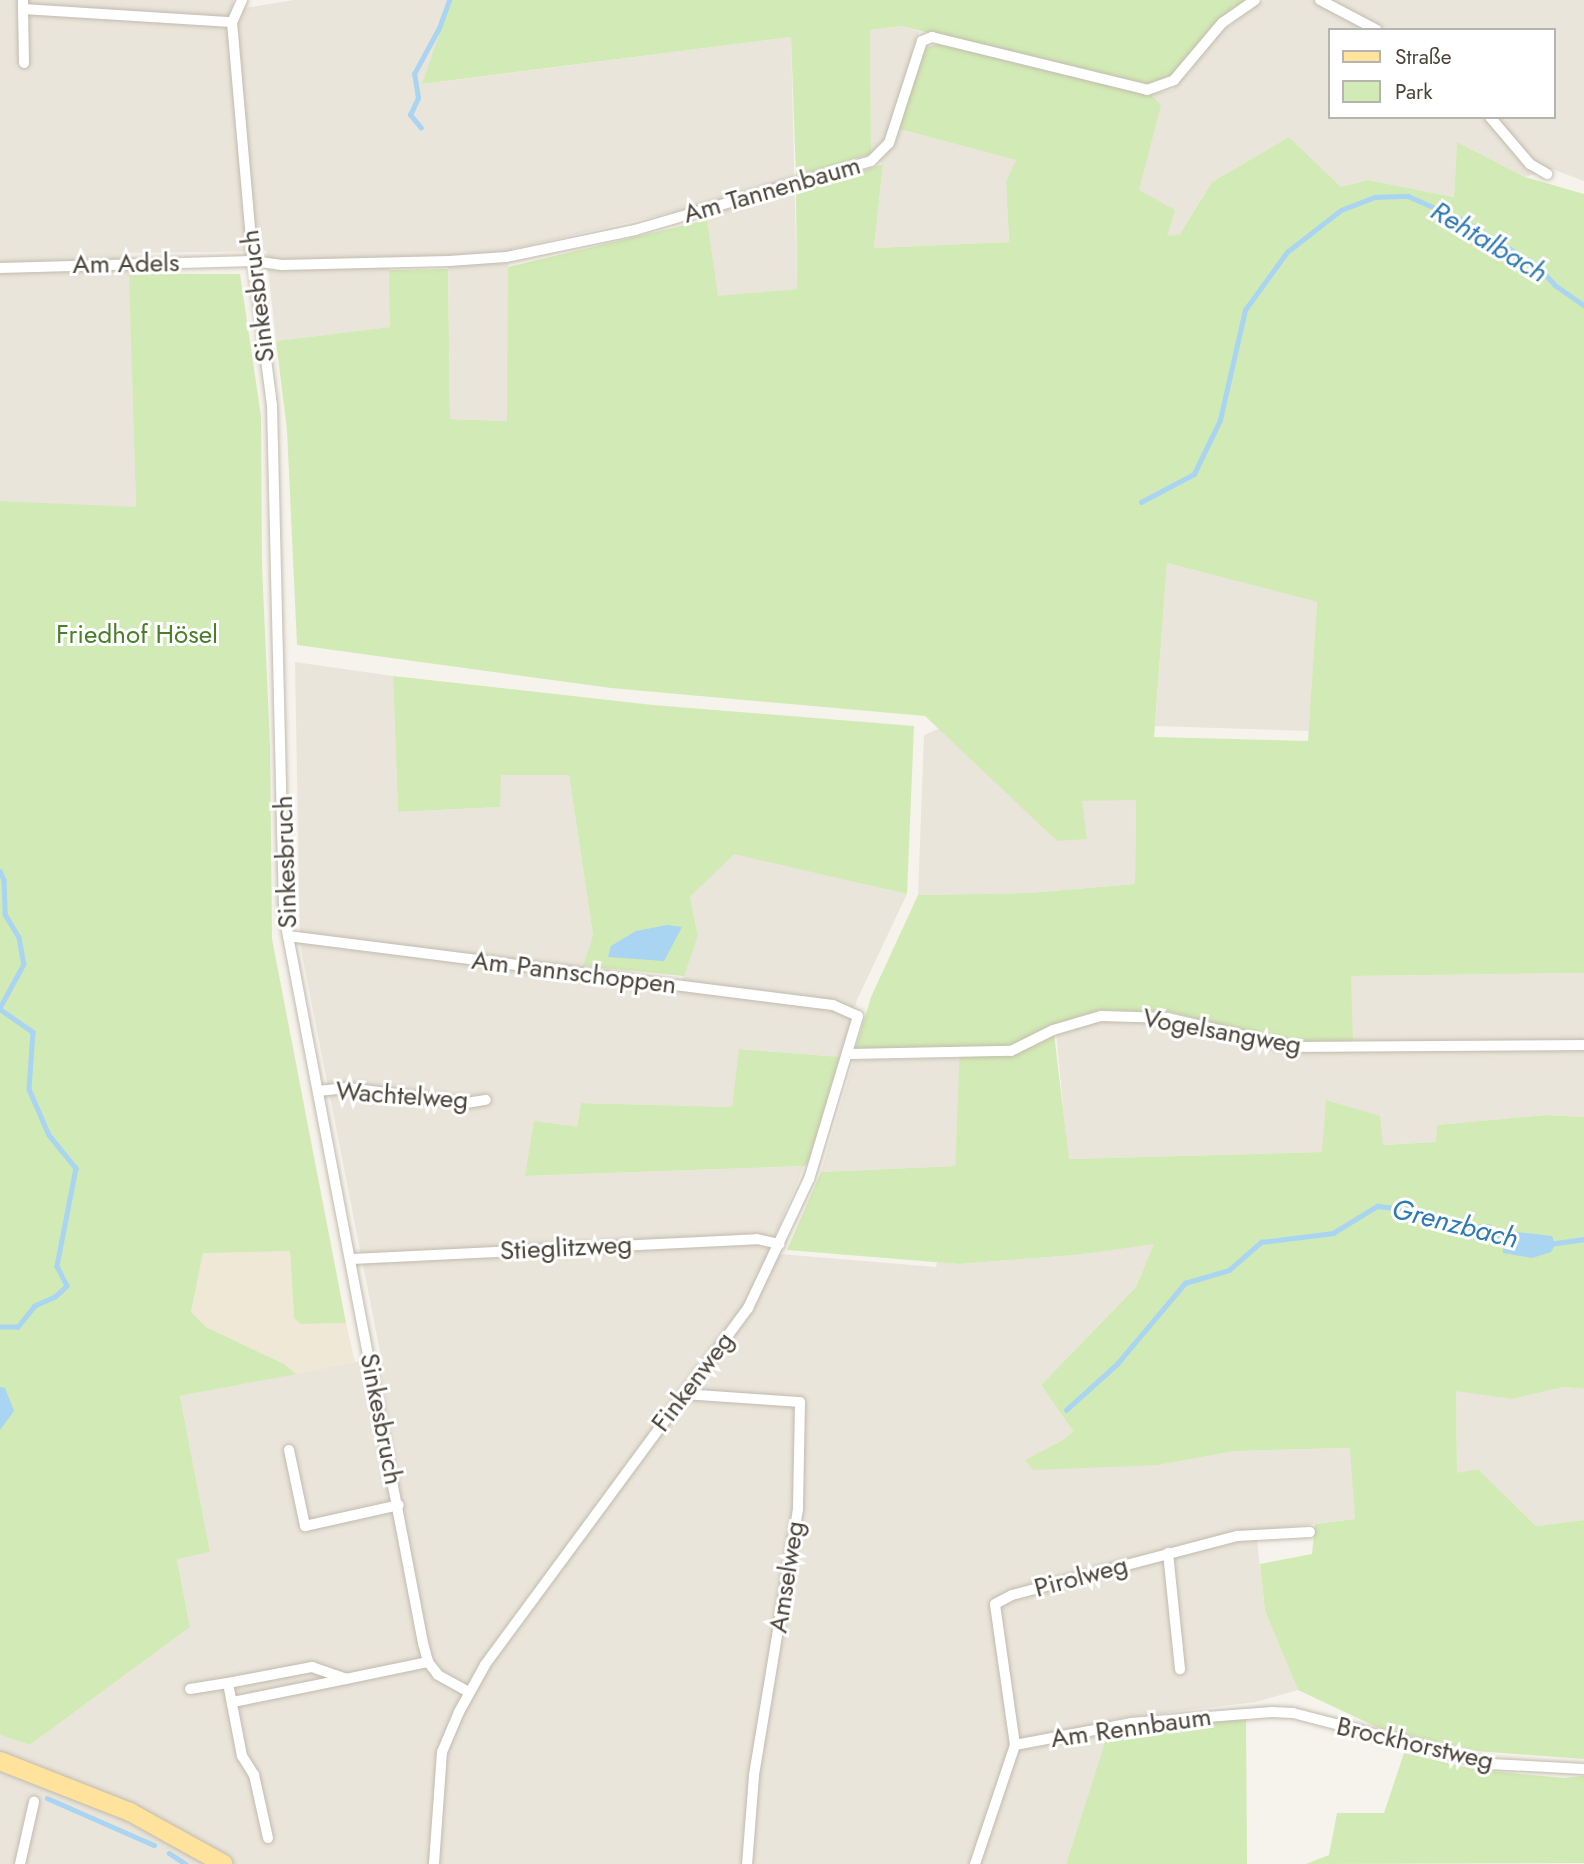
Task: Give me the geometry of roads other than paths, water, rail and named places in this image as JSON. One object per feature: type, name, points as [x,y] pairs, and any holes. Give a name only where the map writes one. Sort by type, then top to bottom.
[{"type":"main road","points":[[0,1761],[130,1812],[224,1864]]},
{"type":"street","name":"Sinkesbruch","points":[[242,0],[232,22],[253,261],[272,405],[284,911],[428,1662]]},
{"type":"street","name":"Am Tannenbaum","points":[[253,261],[282,265],[506,257],[635,230],[871,161],[889,143],[922,41],[932,37],[1147,90],[1174,80],[1222,23],[1255,0]]},
{"type":"street","points":[[1320,0],[1373,28]]},
{"type":"street","points":[[24,63],[23,4],[232,22]]},
{"type":"street","points":[[1492,119],[1530,164],[1547,174]]},
{"type":"street","name":"Am Adels","points":[[0,268],[253,261]]},
{"type":"street","name":"Am Pannschoppen","points":[[288,936],[833,1004],[858,1016]]},
{"type":"street","name":"Finkenweg","points":[[434,1864],[442,1752],[469,1692],[485,1665],[748,1308],[809,1179],[858,1016]]},
{"type":"street","name":"Vogelsangweg","points":[[848,1054],[1010,1051],[1053,1030],[1101,1016],[1168,1018],[1293,1047],[1435,1049],[1584,1045]]},
{"type":"street","name":"Wachtelweg","points":[[318,1091],[347,1088],[466,1103],[486,1100]]},
{"type":"street","name":"Stieglitzweg","points":[[352,1259],[757,1239],[779,1244]]},
{"type":"street","name":"Amselweg","points":[[685,1394],[800,1402],[798,1509],[754,1776],[747,1864]]},
{"type":"street","points":[[289,1450],[305,1526],[399,1505]]},
{"type":"street","name":"Pirolweg","points":[[995,1604],[1012,1595],[1237,1536],[1310,1532]]},
{"type":"street","points":[[1168,1553],[1181,1669]]},
{"type":"street","name":"Am Rennbaum","points":[[975,1864],[1015,1745],[995,1604]]},
{"type":"street","points":[[233,1702],[428,1662],[438,1675],[469,1692]]},
{"type":"street","points":[[190,1689],[312,1667],[346,1679]]},
{"type":"street","points":[[228,1682],[242,1756],[254,1775],[268,1838]]},
{"type":"street","name":"Am Rennbaum","points":[[1015,1745],[1131,1723],[1247,1713]]},
{"type":"street","name":"Brockhorstweg","points":[[1247,1713],[1293,1713],[1490,1764],[1584,1769]]},
{"type":"street","points":[[20,1864],[34,1802]]},
{"type":"water","points":[[667,925],[682,927],[664,961],[608,957],[611,946],[636,931]]},
{"type":"water","points":[[1509,1231],[1552,1236],[1555,1245],[1551,1252],[1532,1258],[1503,1253],[1503,1239]]},
{"type":"water","points":[[0,1387],[5,1388],[14,1411],[0,1430]]},
{"type":"waterway","points":[[421,128],[410,115],[418,98],[414,74],[439,28],[449,0]]},
{"type":"waterway","name":"Rehtalbach","points":[[1141,502],[1194,474],[1220,420],[1245,310],[1287,252],[1341,210],[1375,197],[1408,196],[1463,220],[1538,266],[1555,285],[1584,305]]},
{"type":"waterway","points":[[0,871],[4,880],[5,914],[19,937],[24,964],[0,1008]]},
{"type":"waterway","points":[[0,1009],[33,1032],[29,1089],[49,1135],[76,1168],[57,1266],[67,1286],[55,1297],[35,1306],[18,1327],[0,1327]]},
{"type":"waterway","name":"Grenzbach","points":[[1066,1410],[1117,1364],[1185,1283],[1229,1270],[1261,1242],[1333,1233],[1377,1206],[1422,1211],[1463,1227],[1488,1226],[1503,1239],[1509,1240]]},
{"type":"waterway","name":"Grenzbach","points":[[1549,1244],[1584,1239]]},
{"type":"waterway","points":[[47,1798],[154,1845]]},
{"type":"waterway","points":[[169,1853],[186,1864]]},
{"type":"park label","name":"Friedhof Hösel","points":[[137,635]]}]
